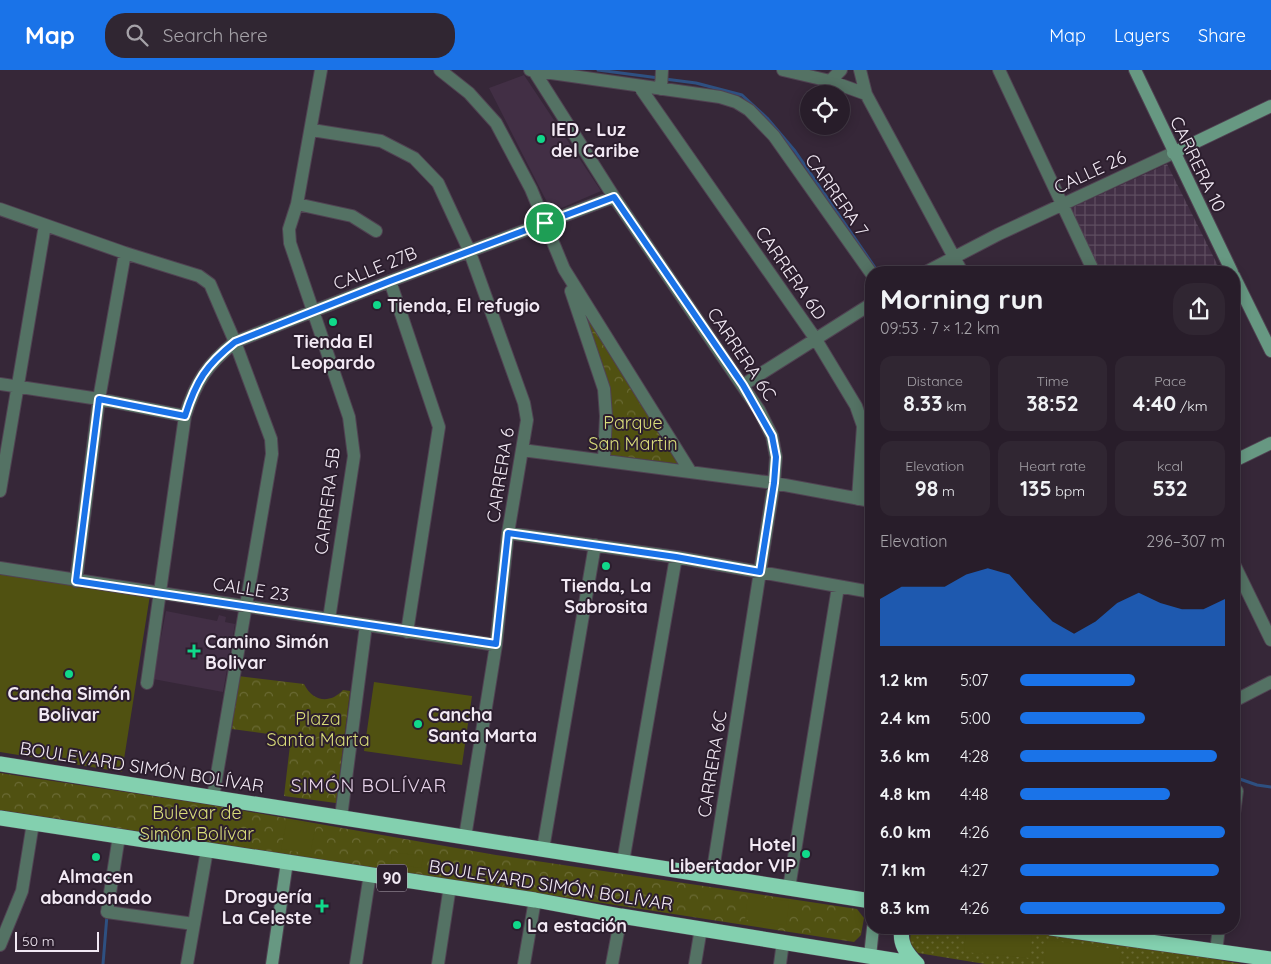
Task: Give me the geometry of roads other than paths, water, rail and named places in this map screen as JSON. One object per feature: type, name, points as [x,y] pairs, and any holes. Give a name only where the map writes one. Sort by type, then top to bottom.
[{"type":"highway","name":"BOULEVARD SIMÓN BOLÍVAR","points":[[0,764],[865,900]]},
{"type":"highway","name":"BOULEVARD SIMÓN BOLÍVAR","points":[[0,818],[450,886],[783,942],[869,960],[917,964]]},
{"type":"highway","points":[[903,934],[904,947],[917,964]]},
{"type":"highway","points":[[1134,934],[1216,951],[1271,959]]},
{"type":"street","name":"CARRERA 5B","points":[[321,70],[312,130],[297,204],[289,229],[290,243],[349,417],[354,456],[329,619]]},
{"type":"street","points":[[440,70],[469,93],[496,123],[531,188],[564,269],[604,389],[606,416],[604,459]]},
{"type":"street","name":"CARRERA 7","points":[[530,70],[558,72],[639,86],[661,78],[736,102],[749,110],[774,136],[866,266]]},
{"type":"street","name":"CARRERA 6C","points":[[530,70],[614,197],[743,385],[772,436],[776,457],[774,483],[712,876]]},
{"type":"street","points":[[783,70],[830,82],[866,94]]},
{"type":"street","points":[[830,82],[841,70]]},
{"type":"street","points":[[860,70],[866,94],[959,266]]},
{"type":"street","points":[[999,70],[1091,266]]},
{"type":"street","name":"CARRERA 10","points":[[1135,70],[1173,153],[1229,266]]},
{"type":"street","name":"CARRERA 6D","points":[[639,86],[815,338],[856,406],[863,426],[858,499]]},
{"type":"street","name":"CALLE 26","points":[[937,266],[1062,204],[1271,106]]},
{"type":"street","name":"CARRERA 6","points":[[312,130],[381,141],[414,158],[438,182],[469,250],[524,403],[527,420],[508,533],[496,644],[465,837]]},
{"type":"street","name":"CALLE 27B","points":[[147,683],[185,416],[192,392],[202,373],[217,357],[235,342],[469,250],[614,197]]},
{"type":"street","points":[[297,204],[352,216],[376,230]]},
{"type":"street","points":[[0,209],[125,253],[199,276],[210,284],[235,342],[271,439],[272,454],[212,797]]},
{"type":"street","points":[[0,491],[45,225]]},
{"type":"street","points":[[76,581],[99,399],[125,253]]},
{"type":"street","points":[[564,269],[690,471]]},
{"type":"street","points":[[390,281],[438,427],[407,632]]},
{"type":"street","name":"CARRERA 10","points":[[1240,288],[1271,351]]},
{"type":"street","points":[[743,385],[865,308]]},
{"type":"street","points":[[0,384],[99,399],[185,416]]},
{"type":"street","points":[[1240,457],[1271,442]]},
{"type":"street","points":[[522,450],[604,459],[774,483],[865,500]]},
{"type":"street","points":[[508,533],[676,557],[865,591]]},
{"type":"street","points":[[543,849],[595,544]]},
{"type":"street","points":[[623,862],[676,557]]},
{"type":"street","name":"CALLE 23","points":[[0,568],[407,632],[496,644]]},
{"type":"street","points":[[1240,576],[1271,640]]},
{"type":"street","points":[[789,888],[838,587]]},
{"type":"street","points":[[340,817],[366,625]]},
{"type":"street","points":[[1240,698],[1271,682]]},
{"type":"street","points":[[0,945],[22,891],[33,823]]},
{"type":"street","points":[[119,836],[107,912],[194,924]]},
{"type":"street","points":[[187,964],[207,850]]},
{"type":"street","points":[[272,964],[287,862]]},
{"type":"street","points":[[356,964],[370,874]]},
{"type":"street","points":[[438,964],[450,886]]},
{"type":"street","points":[[524,964],[535,900]]},
{"type":"street","points":[[612,964],[621,916]]},
{"type":"street","points":[[695,964],[701,928]]},
{"type":"street","points":[[869,960],[872,934]]},
{"type":"street","points":[[1216,951],[1218,934]]},
{"type":"street","points":[[780,964],[783,942]]},
{"type":"waterway","points":[[598,70],[659,78]]},
{"type":"waterway","points":[[665,79],[696,83],[742,95],[767,118],[795,151],[874,266]]},
{"type":"waterway","points":[[1240,779],[1257,785],[1271,787]]},
{"type":"waterway","points":[[103,964],[107,915]]},
{"type":"place","name":"IED - Luz del Caribe","points":[[541,139]]},
{"type":"place","name":"Tienda, El refugio","points":[[377,305]]},
{"type":"place","name":"Tienda El Leopardo","points":[[333,322]]},
{"type":"place","name":"Tienda, La Sabrosita","points":[[606,566]]},
{"type":"place","name":"Camino Simón Bolivar","points":[[194,651]]},
{"type":"place","name":"Cancha Simón Bolivar","points":[[69,674]]},
{"type":"place","name":"Cancha Santa Marta","points":[[418,724]]},
{"type":"place","name":"Hotel Libertador VIP","points":[[806,854]]},
{"type":"place","name":"Almacen abandonado","points":[[96,857]]},
{"type":"place","name":"Droguería La Celeste","points":[[322,906]]},
{"type":"place","name":"La estación","points":[[517,925]]},
{"type":"district","name":"SIMÓN BOLÍVAR","points":[[369,785]]},
{"type":"park label","name":"Parque San Martin","points":[[633,432]]},
{"type":"park label","name":"Plaza Santa Marta","points":[[318,728]]},
{"type":"park label","name":"Bulevar de Simón Bolívar","points":[[197,822]]}]
